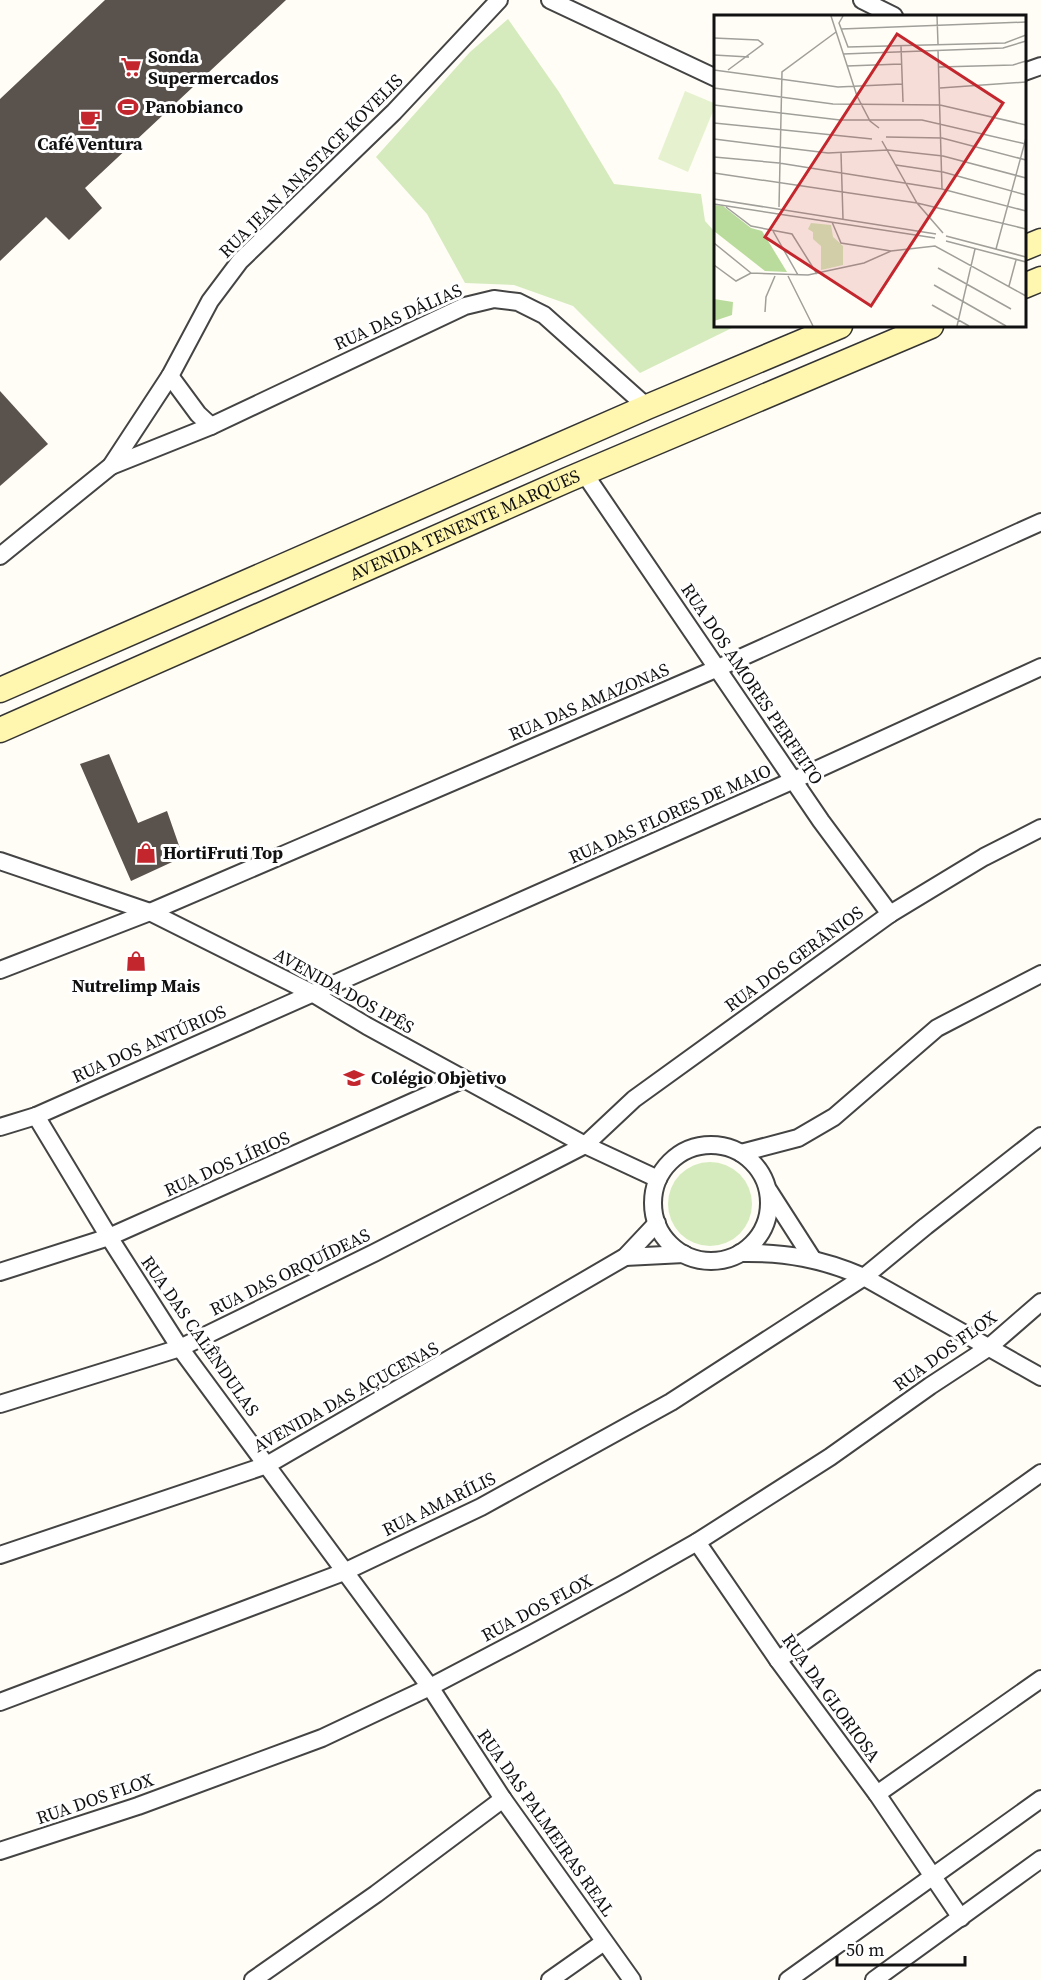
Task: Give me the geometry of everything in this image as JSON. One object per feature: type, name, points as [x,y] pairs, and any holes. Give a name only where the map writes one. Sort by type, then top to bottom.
[{"type":"main road","points":[[1026,247],[1041,241]]},
{"type":"main road","points":[[1026,285],[1041,279]]},
{"type":"main road","name":"AVENIDA TENENTE MARQUES","points":[[0,690],[646,407],[838,327]]},
{"type":"main road","name":"AVENIDA TENENTE MARQUES","points":[[0,730],[584,473],[930,327]]},
{"type":"street","name":"RUA JEAN ANASTACE KOVELIS","points":[[0,556],[111,466],[170,376],[210,301],[240,261],[394,112],[499,0]]},
{"type":"street","points":[[550,0],[714,77]]},
{"type":"street","points":[[862,0],[892,15]]},
{"type":"street","points":[[1026,71],[1041,66]]},
{"type":"street","name":"RUA DAS DÁLIAS","points":[[111,466],[211,426],[465,306],[494,298],[518,302],[544,315],[646,407]]},
{"type":"street","points":[[170,376],[198,414],[211,426]]},
{"type":"street","name":"RUA DOS AMORES PERFEITO","points":[[584,473],[821,821],[890,914]]},
{"type":"street","name":"RUA DAS AMAZONAS","points":[[0,970],[150,912],[718,668],[1041,522]]},
{"type":"street","name":"RUA DAS FLORES DE MAIO","points":[[312,993],[794,780],[1041,667]]},
{"type":"street","name":"RUA DOS GERÂNIOS","points":[[585,1145],[634,1099],[890,914],[984,856],[1041,828]]},
{"type":"street","name":"AVENIDA DOS IPÊS","points":[[0,861],[150,912],[312,993],[585,1145],[658,1179]]},
{"type":"street","points":[[741,1153],[798,1138],[834,1117],[937,1028],[1041,974]]},
{"type":"street","name":"RUA DOS ANTÚRIOS","points":[[0,1127],[36,1116],[312,993]]},
{"type":"street","name":"RUA DOS LÍRIOS","points":[[0,1272],[110,1237],[464,1079]]},
{"type":"street","name":"RUA DAS CALÊNDULAS","points":[[36,1116],[180,1348],[430,1687]]},
{"type":"street","name":"RUA AMARÍLIS","points":[[0,1702],[344,1572],[482,1507],[671,1402],[864,1277],[1041,1136]]},
{"type":"street","name":"RUA DAS ORQUÍDEAS","points":[[0,1404],[180,1348],[374,1253],[585,1145]]},
{"type":"street","points":[[768,1189],[769,1205],[760,1233],[740,1253],[727,1258],[712,1261],[684,1254],[673,1246],[657,1222],[654,1196],[658,1179],[668,1164],[681,1153],[696,1147],[719,1146],[741,1153],[753,1162],[812,1258]]},
{"type":"street","name":"AVENIDA DAS AÇUCENAS","points":[[0,1555],[267,1466],[625,1257],[657,1222]]},
{"type":"street","points":[[740,1253],[773,1252],[812,1258],[838,1266],[864,1277],[1041,1377]]},
{"type":"street","name":"AVENIDA DAS AÇUCENAS","points":[[625,1257],[684,1254]]},
{"type":"street","name":"RUA DOS FLOX","points":[[0,1851],[138,1806],[322,1738],[430,1687],[697,1542],[830,1457],[988,1348],[1041,1302]]},
{"type":"street","points":[[778,1660],[1041,1473]]},
{"type":"street","name":"RUA DA GLORIOSA","points":[[697,1542],[778,1660],[877,1794],[961,1918]]},
{"type":"street","points":[[877,1794],[1041,1678]]},
{"type":"street","name":"RUA DAS PALMEIRAS REAL","points":[[430,1687],[503,1799],[632,1980]]},
{"type":"street","points":[[253,1980],[376,1894],[503,1799]]},
{"type":"street","points":[[788,1980],[1041,1799]]},
{"type":"street","points":[[874,1980],[1041,1859]]},
{"type":"street","points":[[550,1980],[604,1942]]},
{"type":"green space","points":[[508,19],[559,92],[614,184],[701,194],[705,221],[714,231],[714,327],[734,327],[640,373],[573,306],[514,285],[465,283],[427,214],[376,157],[470,52]]},
{"type":"green space","points":[[685,91],[714,103],[714,109],[688,172],[658,159]]},
{"type":"green space","points":[[710,1162],[726,1165],[740,1174],[749,1188],[752,1204],[749,1220],[740,1234],[726,1243],[710,1246],[694,1243],[680,1234],[671,1220],[668,1204],[671,1188],[680,1174],[694,1165]]},
{"type":"building","points":[[105,0],[286,0],[85,188],[102,208],[69,240],[46,217],[0,261],[0,99]]},
{"type":"building","points":[[0,391],[48,444],[0,486]]},
{"type":"building","points":[[109,754],[138,823],[167,811],[183,857],[131,881],[80,764]]},
{"type":"place","name":"Sonda Supermercados","points":[[131,67]]},
{"type":"place","name":"Panobianco","points":[[128,107]]},
{"type":"place","name":"Café Ventura","points":[[90,119]]},
{"type":"place","name":"HortiFruti Top","points":[[146,853]]},
{"type":"place","name":"Nutrelimp Mais","points":[[136,961]]},
{"type":"place","name":"Colégio Objetivo","points":[[354,1078]]}]
